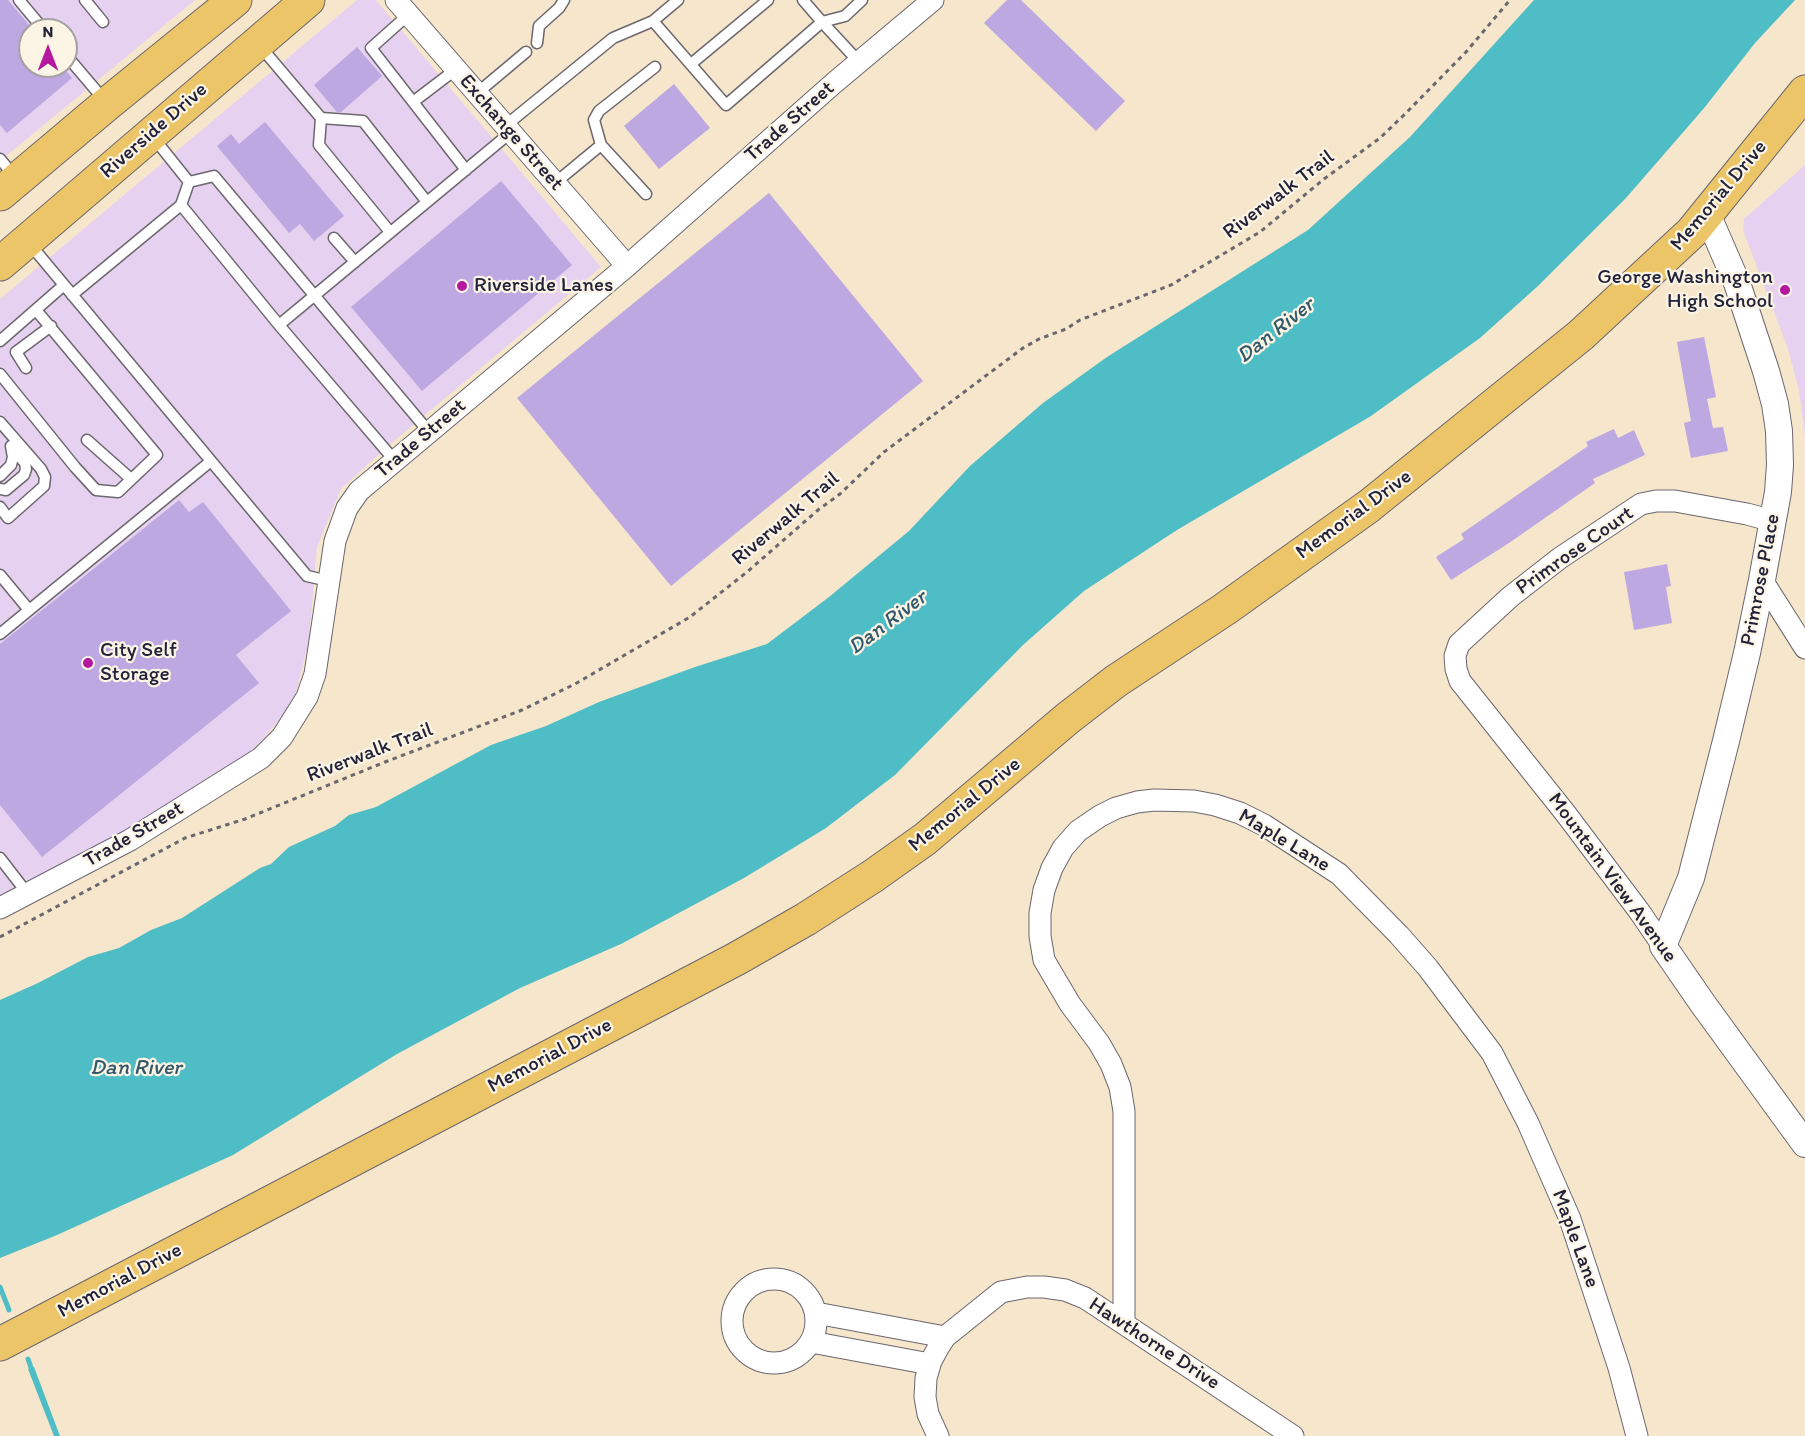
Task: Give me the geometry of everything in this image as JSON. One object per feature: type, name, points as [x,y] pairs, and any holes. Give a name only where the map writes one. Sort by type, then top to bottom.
[{"type":"main road","points":[[6,177],[107,104],[236,0]]},
{"type":"main road","name":"Riverside Drive","points":[[0,264],[308,0]]},
{"type":"main road","name":"Memorial Drive","points":[[0,1344],[736,959],[806,919],[873,876],[925,839],[1068,718],[1116,681],[1225,609],[1350,520],[1448,445],[1581,335],[1652,272],[1692,232],[1805,92]]},
{"type":"street","name":"Trade Street","points":[[0,908],[130,840],[261,758],[282,737],[307,697],[315,674],[335,541],[347,508],[359,491],[627,266],[933,0]]},
{"type":"street","name":"Exchange Street","points":[[402,7],[627,266]]},
{"type":"street","name":"Primrose Place","points":[[1663,946],[1691,878],[1737,697],[1773,521],[1780,465],[1775,404],[1766,371],[1737,283],[1707,214]]},
{"type":"street","name":"Primrose Court","points":[[1490,615],[1560,558],[1641,504],[1675,501],[1773,521]]},
{"type":"street","points":[[1762,580],[1805,648]]},
{"type":"street","name":"Mountain View Avenue","points":[[1490,615],[1459,644],[1455,656],[1455,669],[1460,681],[1639,910],[1703,1004],[1805,1144]]},
{"type":"street","name":"Maple Lane","points":[[1125,1323],[1124,1111],[1120,1087],[1099,1043],[1070,1004],[1044,960],[1040,936],[1040,913],[1044,890],[1052,868],[1063,848],[1078,831],[1116,808],[1137,802],[1194,801],[1240,813],[1264,825],[1339,874],[1428,968],[1491,1053],[1528,1123],[1570,1219],[1618,1368],[1637,1436]]},
{"type":"street","points":[[778,1278],[792,1282],[803,1289],[812,1300],[816,1313],[815,1333],[811,1342],[802,1353],[790,1360],[776,1363],[762,1362],[750,1356],[740,1346],[731,1320],[741,1294],[751,1284],[764,1279],[778,1278]]},
{"type":"street","name":"Hawthorne Drive","points":[[938,1436],[928,1414],[925,1396],[926,1378],[930,1364],[945,1337],[1001,1292],[1027,1287],[1044,1287],[1065,1290],[1085,1298],[1293,1436]]},
{"type":"street","points":[[816,1313],[945,1337]]},
{"type":"street","points":[[811,1342],[930,1364]]},
{"type":"lane","points":[[19,0],[34,18]]},
{"type":"lane","points":[[84,0],[103,22]]},
{"type":"lane","points":[[537,43],[539,26],[559,8],[564,0]]},
{"type":"lane","points":[[279,325],[466,170],[507,129],[613,38],[653,21],[678,0]]},
{"type":"lane","points":[[691,64],[768,0]]},
{"type":"lane","points":[[803,0],[859,62]]},
{"type":"lane","points":[[653,21],[726,105],[822,22],[845,16],[862,0]]},
{"type":"lane","points":[[402,7],[371,48],[466,170]]},
{"type":"lane","points":[[257,43],[321,118],[319,145],[390,232]]},
{"type":"lane","points":[[476,94],[526,52]]},
{"type":"lane","points":[[646,194],[601,145],[594,120],[599,111],[655,67]]},
{"type":"lane","points":[[78,69],[107,104]]},
{"type":"lane","points":[[412,102],[455,70]]},
{"type":"lane","points":[[321,118],[363,121],[427,202]]},
{"type":"lane","points":[[151,134],[189,182]]},
{"type":"lane","points":[[555,183],[601,145]]},
{"type":"lane","points":[[189,182],[214,176],[429,432]]},
{"type":"lane","points":[[72,295],[181,205],[189,182]]},
{"type":"lane","points":[[181,205],[395,461]]},
{"type":"lane","points":[[334,238],[355,262]]},
{"type":"lane","points":[[27,241],[307,576],[328,580]]},
{"type":"lane","points":[[0,341],[64,285]]},
{"type":"lane","points":[[0,374],[96,490],[118,492],[157,454],[36,310]]},
{"type":"lane","points":[[26,368],[16,352],[51,326]]},
{"type":"lane","points":[[0,422],[41,469],[45,477],[44,486],[8,518],[0,507]]},
{"type":"lane","points":[[0,432],[25,463],[26,469],[24,475],[6,490],[0,489]]},
{"type":"lane","points":[[87,440],[131,479]]},
{"type":"lane","points":[[0,476],[11,465],[12,448]]},
{"type":"lane","points":[[0,634],[211,461]]},
{"type":"lane","points":[[0,575],[28,610]]},
{"type":"lane","points":[[0,858],[27,893]]},
{"type":"path","name":"Riverwalk Trail","points":[[0,937],[186,838],[245,819],[522,710],[575,684],[690,617],[840,494],[884,452],[1023,348],[1066,329],[1080,320],[1171,285],[1260,232],[1323,179],[1380,138],[1466,52],[1510,0]]},
{"type":"shaded area","points":[[0,0],[195,0],[0,161]]},
{"type":"shaded area","points":[[357,0],[376,0],[601,267],[387,447],[341,489],[317,547],[309,641],[293,704],[253,750],[150,818],[0,897],[0,299]]},
{"type":"shaded area","name":"George Washington High School","points":[[1805,165],[1805,436],[1799,390],[1788,349],[1743,230],[1744,219]]},
{"type":"water","name":"Dan River","points":[[1534,0],[1795,0],[1755,43],[1705,107],[1626,198],[1538,286],[1480,338],[1371,416],[1177,530],[1084,591],[1023,645],[895,775],[826,828],[744,878],[621,944],[520,988],[397,1054],[233,1155],[57,1235],[0,1258],[0,1000],[88,957],[119,948],[151,930],[182,918],[260,868],[271,864],[289,847],[335,826],[349,815],[376,807],[491,745],[546,726],[599,702],[767,644],[829,597],[909,531],[970,466],[1043,403],[1107,357],[1308,230],[1410,137]]},
{"type":"water","points":[[34,1367],[60,1436],[54,1436],[28,1369]]},
{"type":"building","points":[[0,0],[8,0],[23,18],[18,18],[18,78],[72,78],[7,133],[0,125]]},
{"type":"building","points":[[1007,0],[1021,0],[1125,101],[1096,131],[984,23]]},
{"type":"building","points":[[357,47],[382,76],[341,112],[337,112],[314,85]]},
{"type":"building","points":[[674,84],[710,128],[659,169],[624,126]]},
{"type":"building","points":[[265,122],[344,216],[314,241],[300,224],[289,233],[217,146],[231,134],[239,144]]},
{"type":"building","name":"Riverside Lanes","points":[[501,181],[572,265],[422,391],[351,307]]},
{"type":"building","points":[[769,193],[923,381],[671,586],[517,398]]},
{"type":"building","points":[[1704,337],[1716,397],[1707,399],[1713,428],[1723,427],[1728,451],[1691,458],[1684,423],[1691,421],[1677,342]]},
{"type":"building","points":[[1614,429],[1618,438],[1634,430],[1645,455],[1593,479],[1595,483],[1451,580],[1436,557],[1464,539],[1461,534],[1588,446],[1586,442]]},
{"type":"building","points":[[179,500],[189,512],[203,502],[291,611],[236,655],[259,683],[42,857],[0,805],[0,644]]},
{"type":"building","points":[[1667,564],[1671,586],[1666,587],[1672,623],[1634,630],[1624,572]]},
{"type":"waterway","points":[[0,1287],[9,1310]]},
{"type":"waterway","points":[[28,1359],[33,1373]]},
{"type":"place","name":"Riverside Lanes","points":[[462,286]]},
{"type":"place","name":"George Washington High School","points":[[1785,290]]},
{"type":"place","name":"City Self Storage","points":[[88,663]]}]
